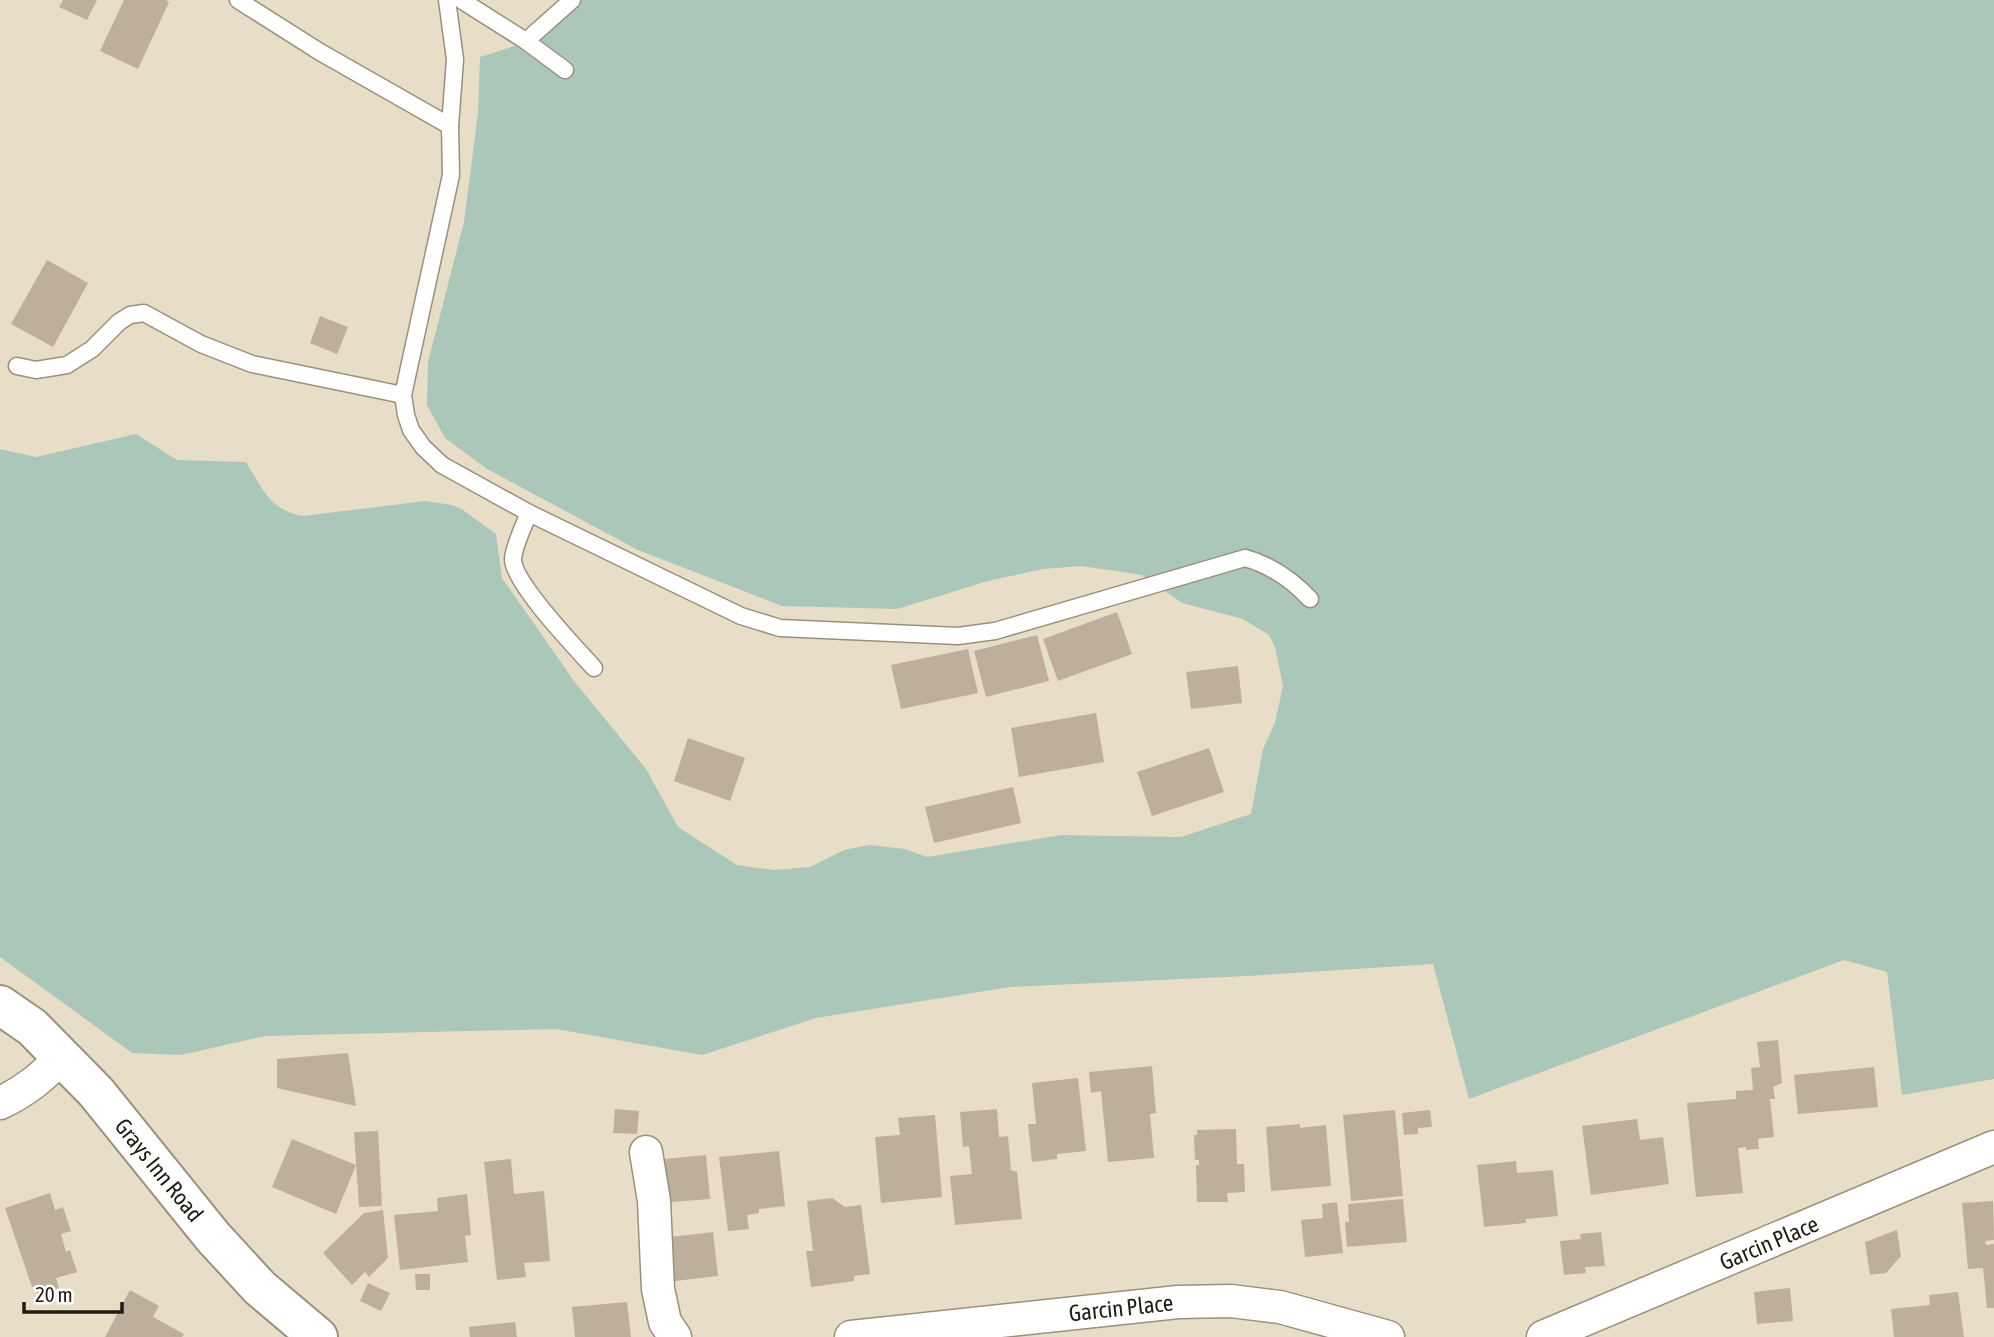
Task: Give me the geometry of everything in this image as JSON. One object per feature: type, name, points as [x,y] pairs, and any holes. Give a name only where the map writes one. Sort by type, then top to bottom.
[{"type":"street","name":"Grays Inn Road","points":[[0,1005],[32,1027],[62,1057],[105,1102],[213,1237],[260,1288],[318,1337]]},
{"type":"street","points":[[0,1103],[31,1086],[62,1057]]},
{"type":"street","name":"Garcin Place","points":[[1543,1337],[1994,1147]]},
{"type":"street","points":[[646,1152],[654,1201],[658,1289],[665,1322],[675,1337]]},
{"type":"street","name":"Garcin Place","points":[[850,1337],[1178,1302],[1231,1301],[1280,1307],[1388,1337]]},
{"type":"lane","points":[[238,0],[332,59],[450,126]]},
{"type":"lane","points":[[446,0],[455,59],[450,126],[450,175],[403,395],[411,430],[422,447],[442,465],[529,513],[741,617],[779,628],[958,636],[995,631],[1245,558],[1265,563],[1296,585],[1310,599]]},
{"type":"lane","points":[[461,0],[526,41],[565,70]]},
{"type":"lane","points":[[526,41],[572,0]]},
{"type":"lane","points":[[17,366],[36,370],[67,365],[92,349],[130,314],[144,313],[201,344],[252,364],[403,395]]},
{"type":"lane","points":[[529,513],[513,561],[517,574],[594,668]]},
{"type":"green space","points":[[581,0],[1994,0],[1994,1079],[1902,1095],[1887,972],[1844,960],[1469,1099],[1433,964],[1010,987],[816,1018],[702,1055],[556,1029],[265,1036],[181,1055],[132,1053],[0,957],[0,449],[36,457],[136,434],[177,460],[246,462],[268,497],[282,509],[303,516],[425,501],[452,505],[463,510],[496,534],[502,578],[574,681],[646,769],[678,827],[737,865],[774,870],[810,867],[844,850],[869,845],[905,849],[927,857],[1061,835],[1181,837],[1251,814],[1263,749],[1275,723],[1283,686],[1275,647],[1269,635],[1243,619],[1182,603],[1142,575],[1081,566],[1043,569],[988,581],[897,609],[782,606],[638,550],[487,469],[445,438],[427,405],[428,362],[464,222],[478,113],[480,57],[543,37]]},
{"type":"building","points":[[63,0],[97,0],[87,20],[59,7]]},
{"type":"building","points":[[124,0],[169,2],[138,69],[100,51]]},
{"type":"building","points":[[47,260],[88,283],[53,347],[11,324]]},
{"type":"building","points":[[320,316],[348,327],[337,354],[310,343]]},
{"type":"building","points":[[1117,612],[1132,654],[1058,681],[1043,639]]},
{"type":"building","points":[[1037,635],[1049,681],[986,697],[974,651]]},
{"type":"building","points":[[968,649],[978,693],[901,709],[891,665]]},
{"type":"building","points":[[1238,666],[1242,703],[1191,709],[1186,672]]},
{"type":"building","points":[[1096,713],[1104,762],[1019,777],[1011,728]]},
{"type":"building","points":[[688,738],[745,758],[730,801],[674,781]]},
{"type":"building","points":[[1209,748],[1224,792],[1152,816],[1137,772]]},
{"type":"building","points":[[1013,787],[1021,823],[934,843],[925,807]]},
{"type":"building","points":[[1778,1040],[1782,1083],[1773,1087],[1775,1099],[1770,1099],[1774,1137],[1758,1139],[1759,1149],[1738,1148],[1743,1193],[1696,1197],[1687,1103],[1736,1099],[1736,1091],[1753,1090],[1751,1068],[1760,1067],[1757,1042]]},
{"type":"building","points":[[348,1053],[356,1106],[277,1088],[277,1059]]},
{"type":"building","points":[[1152,1066],[1156,1113],[1150,1114],[1154,1158],[1108,1162],[1101,1091],[1091,1093],[1089,1072]]},
{"type":"building","points":[[1874,1067],[1878,1107],[1798,1114],[1794,1075]]},
{"type":"building","points":[[1078,1078],[1086,1151],[1057,1154],[1057,1159],[1032,1162],[1028,1124],[1036,1124],[1032,1083]]},
{"type":"building","points":[[615,1109],[639,1111],[637,1134],[613,1133]]},
{"type":"building","points":[[997,1109],[999,1137],[1008,1136],[1011,1170],[1017,1172],[1022,1219],[955,1225],[950,1176],[972,1174],[969,1146],[963,1147],[960,1112]]},
{"type":"building","points":[[1395,1110],[1403,1196],[1351,1201],[1343,1115]]},
{"type":"building","points":[[1430,1110],[1432,1127],[1418,1128],[1418,1134],[1404,1135],[1402,1113]]},
{"type":"building","points":[[935,1115],[942,1197],[881,1203],[875,1137],[900,1135],[898,1118]]},
{"type":"building","points":[[1637,1119],[1640,1140],[1663,1137],[1669,1184],[1591,1195],[1582,1126]]},
{"type":"building","points":[[1300,1124],[1300,1128],[1326,1125],[1331,1186],[1271,1191],[1266,1127]]},
{"type":"building","points":[[1236,1129],[1237,1164],[1244,1164],[1245,1192],[1227,1193],[1228,1202],[1197,1202],[1196,1165],[1199,1165],[1199,1160],[1195,1160],[1194,1135],[1197,1135],[1197,1130]]},
{"type":"building","points":[[378,1131],[382,1206],[359,1207],[354,1132]]},
{"type":"building","points":[[292,1139],[356,1165],[336,1214],[272,1187]]},
{"type":"building","points":[[779,1151],[785,1206],[759,1209],[759,1213],[747,1215],[749,1229],[728,1231],[719,1157]]},
{"type":"building","points":[[706,1155],[710,1199],[658,1203],[654,1160]]},
{"type":"building","points":[[511,1159],[514,1194],[544,1191],[550,1261],[524,1263],[526,1277],[497,1280],[484,1162]]},
{"type":"building","points":[[1516,1161],[1517,1173],[1553,1170],[1558,1216],[1526,1219],[1526,1223],[1484,1227],[1477,1165]]},
{"type":"building","points":[[50,1193],[55,1210],[63,1207],[71,1231],[61,1234],[66,1252],[70,1250],[77,1272],[56,1278],[59,1288],[38,1296],[34,1286],[32,1287],[5,1208]]},
{"type":"building","points":[[467,1194],[471,1235],[465,1236],[468,1262],[400,1270],[394,1215],[438,1211],[437,1198]]},
{"type":"building","points":[[832,1198],[845,1207],[861,1205],[870,1274],[854,1276],[854,1281],[811,1287],[806,1251],[813,1251],[807,1201]]},
{"type":"building","points":[[1403,1199],[1407,1242],[1347,1247],[1345,1222],[1349,1222],[1348,1204]]},
{"type":"building","points":[[1993,1201],[1994,1240],[1985,1241],[1986,1245],[1994,1244],[1994,1308],[1987,1308],[1983,1268],[1968,1269],[1962,1203]]},
{"type":"building","points":[[1337,1202],[1343,1253],[1305,1257],[1301,1220],[1323,1218],[1322,1204]]},
{"type":"building","points":[[383,1210],[388,1258],[369,1277],[365,1272],[352,1285],[323,1253],[364,1213]]},
{"type":"building","points":[[1897,1230],[1901,1256],[1886,1273],[1870,1275],[1865,1242]]},
{"type":"building","points":[[713,1232],[718,1276],[667,1282],[662,1238]]},
{"type":"building","points":[[1601,1232],[1605,1266],[1585,1267],[1586,1273],[1564,1275],[1560,1241],[1581,1239],[1580,1234]]},
{"type":"building","points":[[415,1274],[430,1274],[430,1290],[416,1290]]},
{"type":"building","points":[[368,1283],[390,1293],[381,1311],[360,1301]]},
{"type":"building","points":[[1790,1288],[1793,1321],[1757,1324],[1754,1292]]},
{"type":"building","points":[[130,1290],[159,1306],[153,1317],[184,1334],[182,1337],[105,1337]]},
{"type":"building","points":[[1958,1292],[1964,1337],[1894,1337],[1891,1309],[1930,1305],[1929,1295]]},
{"type":"building","points":[[627,1302],[631,1337],[575,1337],[572,1307]]},
{"type":"building","points":[[515,1322],[517,1337],[470,1337],[469,1327]]}]
